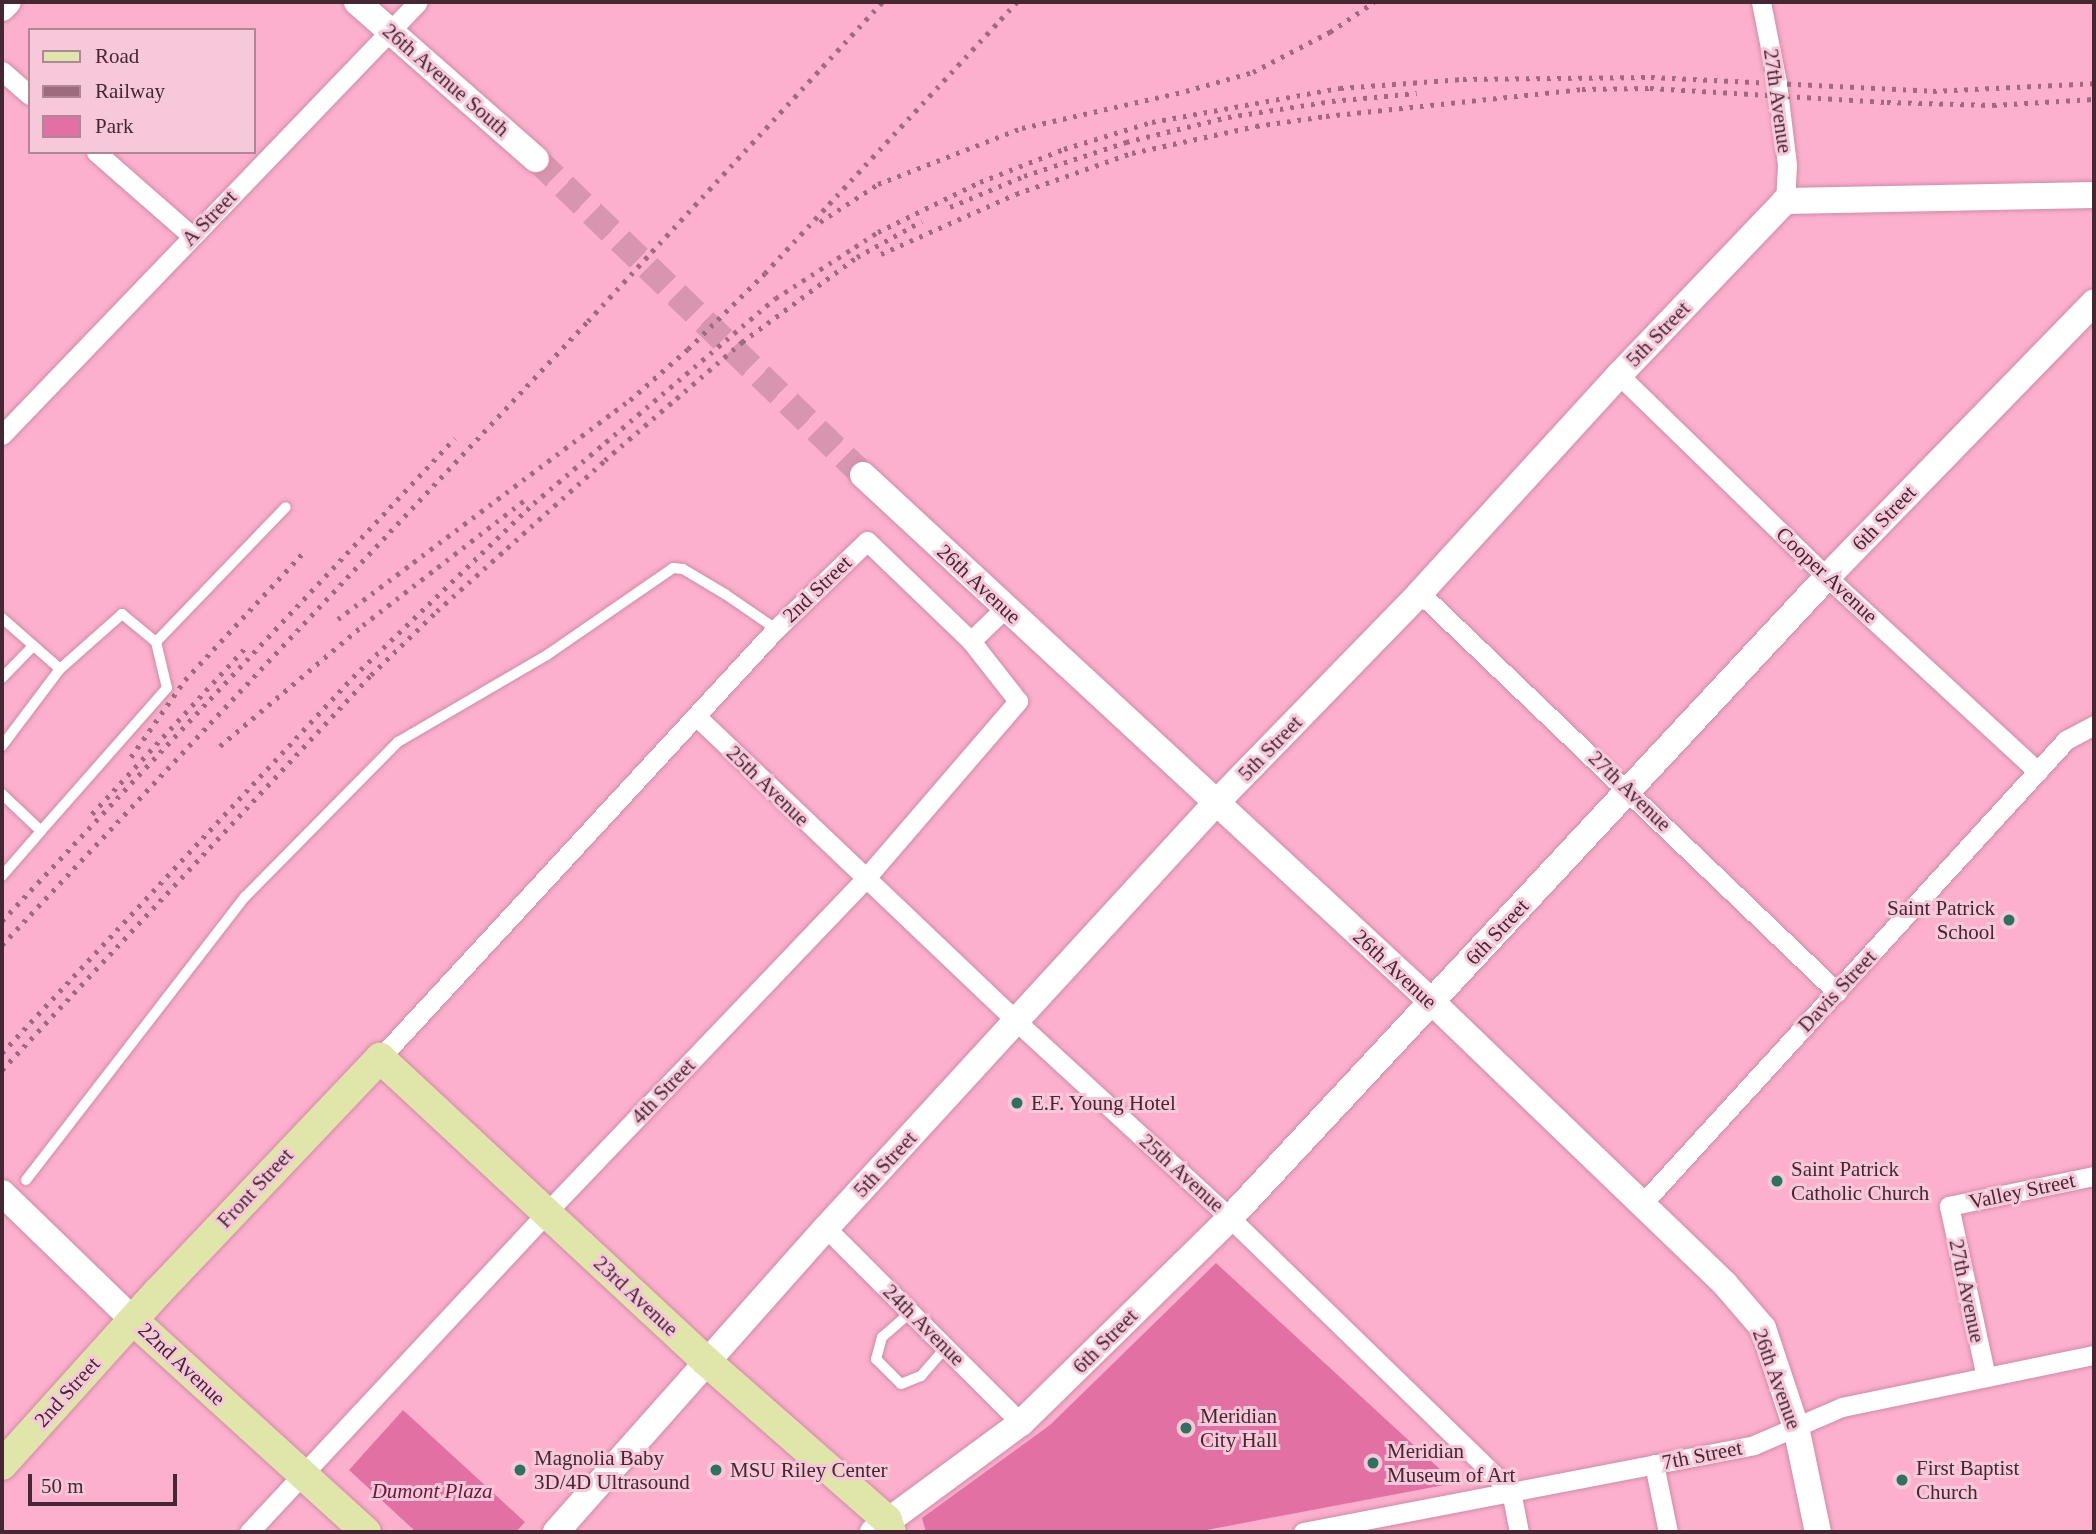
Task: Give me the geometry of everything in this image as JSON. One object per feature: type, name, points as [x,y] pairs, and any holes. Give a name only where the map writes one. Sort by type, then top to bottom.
[{"type":"main road","name":"23rd Avenue","points":[[380,1058],[884,1528]]},
{"type":"main road","name":"Front Street","points":[[133,1320],[380,1058]]},
{"type":"main road","name":"2nd Street","points":[[2,1465],[133,1320]]},
{"type":"main road","name":"22nd Avenue","points":[[133,1320],[366,1532]]},
{"type":"street","points":[[2,9],[8,2]]},
{"type":"street","name":"26th Avenue South","points":[[357,2],[536,159]]},
{"type":"street","name":"A Street","points":[[2,435],[418,2]]},
{"type":"street","name":"27th Avenue","points":[[1762,2],[1777,83],[1787,165],[1785,201]]},
{"type":"street","points":[[2,71],[28,93]]},
{"type":"street","points":[[98,154],[192,236]]},
{"type":"street","points":[[1785,201],[2094,195]]},
{"type":"street","name":"5th Street","points":[[556,1532],[826,1228],[1215,804],[1420,593],[1619,375],[1785,201]]},
{"type":"street","name":"6th Street","points":[[884,1528],[1021,1423],[1230,1218],[1827,577],[2094,302]]},
{"type":"street","name":"Cooper Avenue","points":[[1619,375],[1827,577],[2038,772]]},
{"type":"street","name":"26th Avenue","points":[[863,475],[1215,804],[1431,1001],[1725,1284],[1763,1328],[1796,1427],[1818,1532]]},
{"type":"street","name":"2nd Street","points":[[380,1058],[776,629],[867,541],[971,641]]},
{"type":"street","name":"27th Avenue","points":[[1420,593],[1630,791],[1837,992]]},
{"type":"street","points":[[971,641],[1005,608]]},
{"type":"street","name":"4th Street","points":[[249,1532],[547,1212],[865,879],[1018,701],[971,641]]},
{"type":"street","name":"25th Avenue","points":[[696,716],[1016,1021],[1230,1218],[1511,1491]]},
{"type":"street","name":"Davis Street","points":[[1643,1203],[2066,740],[2094,725]]},
{"type":"street","name":"Valley Street","points":[[1949,1206],[2094,1176]]},
{"type":"street","name":"22nd Avenue","points":[[2,1193],[133,1320]]},
{"type":"street","name":"27th Avenue","points":[[1949,1206],[1986,1377]]},
{"type":"street","name":"24th Avenue","points":[[826,1228],[1021,1423]]},
{"type":"street","name":"7th Street","points":[[1303,1532],[1754,1445],[1842,1407],[2094,1355]]},
{"type":"street","points":[[1654,1464],[1668,1532]]},
{"type":"street","points":[[1511,1491],[1519,1532]]},
{"type":"lane","points":[[156,642],[286,507]]},
{"type":"lane","points":[[26,1180],[245,897],[398,742],[547,655],[673,568],[683,569],[776,629]]},
{"type":"lane","points":[[2,746],[60,669],[122,614],[156,642],[167,688],[2,876]]},
{"type":"lane","points":[[2,618],[60,669]]},
{"type":"lane","points":[[2,678],[33,646]]},
{"type":"lane","points":[[2,794],[41,831]]},
{"type":"lane","points":[[911,1312],[882,1337],[876,1359],[901,1384],[921,1376],[946,1347]]},
{"type":"green space","points":[[1216,1263],[1455,1483],[1196,1532],[926,1532],[922,1518],[1050,1425]]},
{"type":"green space","name":"Dumont Plaza","points":[[403,1410],[525,1522],[516,1532],[416,1532],[349,1470]]},
{"type":"tunnel","points":[[536,159],[863,475]]},
{"type":"railway","points":[[2,945],[588,321],[882,2]]},
{"type":"railway","points":[[338,619],[630,400],[688,349],[765,273],[1017,2]]},
{"type":"railway","points":[[820,222],[878,184],[1022,128],[1186,91],[1253,72],[1330,32],[1374,2]]},
{"type":"railway","points":[[2,1053],[353,677],[534,503],[776,298],[878,232],[980,182],[1064,149],[1152,122],[1340,88],[1463,79],[1651,77],[1933,91],[2094,83]]},
{"type":"railway","points":[[881,254],[1016,194],[1132,153],[1256,126],[1326,116],[1582,89],[1650,88],[1887,102],[1993,105],[2094,99]]},
{"type":"railway","points":[[950,207],[1024,176],[1126,142],[1228,117],[1332,101],[1417,93]]},
{"type":"railway","points":[[2,1070],[371,675],[437,611],[605,460],[742,342],[857,257],[922,221]]},
{"type":"railway","points":[[2,921],[455,438]]},
{"type":"railway","points":[[220,746],[363,625],[525,500]]},
{"type":"railway","points":[[131,757],[185,680],[302,554]]},
{"type":"railway","points":[[92,814],[246,647]]},
{"type":"place","name":"Saint Patrick School","points":[[2009,920]]},
{"type":"place","name":"E.F. Young Hotel","points":[[1017,1103]]},
{"type":"place","name":"Saint Patrick Catholic Church","points":[[1777,1181]]},
{"type":"place","name":"Meridian City Hall","points":[[1186,1428]]},
{"type":"place","name":"Meridian Museum of Art","points":[[1373,1463]]},
{"type":"place","name":"Magnolia Baby 3D/4D Ultrasound","points":[[520,1470]]},
{"type":"place","name":"MSU Riley Center","points":[[716,1470]]},
{"type":"place","name":"First Baptist Church","points":[[1902,1480]]}]
